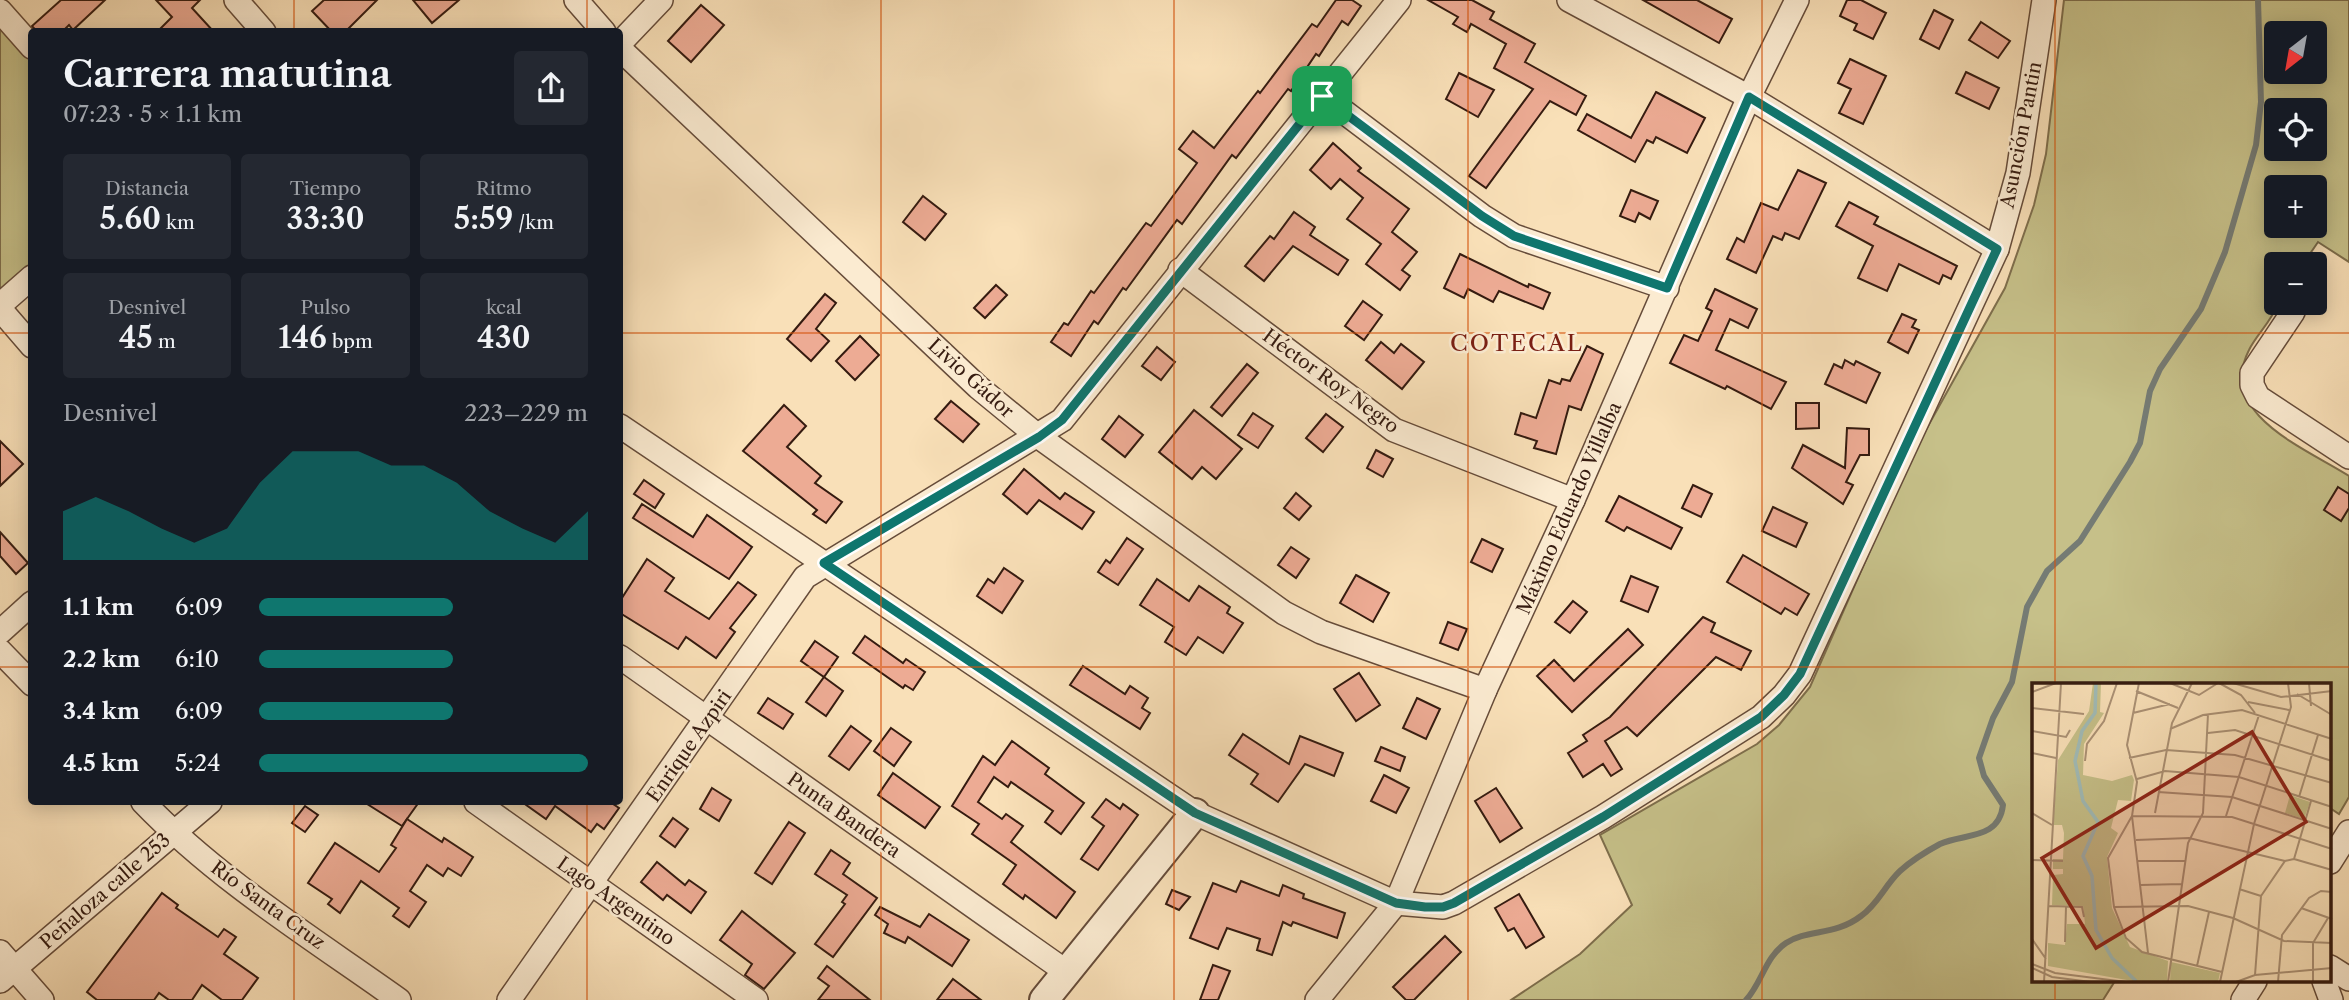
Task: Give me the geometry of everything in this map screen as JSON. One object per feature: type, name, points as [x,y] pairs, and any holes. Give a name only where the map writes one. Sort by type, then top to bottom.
[{"type":"street","points":[[10,0],[0,10],[28,42]]},
{"type":"street","points":[[236,0],[260,28]]},
{"type":"street","points":[[576,0],[600,28]]},
{"type":"street","points":[[623,40],[661,0]]},
{"type":"street","name":"Enrique Azpiri","points":[[509,1000],[806,577],[824,563],[1039,437],[1074,407],[1180,270],[1399,0]]},
{"type":"street","points":[[1569,0],[1749,97],[1997,249]]},
{"type":"street","name":"Máximo Eduardo Villalba","points":[[1317,1000],[1396,903],[1485,690],[1573,500],[1749,97],[1797,0]]},
{"type":"street","name":"Asunción Pantin","points":[[624,438],[824,563],[1195,813],[1396,903],[1443,907],[1603,817],[1761,717],[1784,695],[1800,674],[1997,249],[2018,173],[2044,0]]},
{"type":"street","name":"Livio Gádor","points":[[623,52],[978,387],[1039,437],[1284,613],[1321,632],[1485,690]]},
{"type":"street","points":[[1322,96],[1482,216],[1514,236],[1667,288]]},
{"type":"street","name":"Héctor Roy Negro","points":[[1180,270],[1395,430],[1573,500]]},
{"type":"street","points":[[28,281],[0,307],[28,341]]},
{"type":"street","points":[[2291,315],[2252,373],[2252,385],[2258,397],[2349,457]]},
{"type":"street","points":[[0,632],[28,607]]},
{"type":"street","points":[[0,651],[28,680]]},
{"type":"street","name":"Punta Bandera","points":[[623,659],[1068,973]]},
{"type":"street","name":"Río Santa Cruz","points":[[146,805],[173,833],[249,894],[399,1000]]},
{"type":"street","name":"Peñaloza calle 253","points":[[5,967],[206,805]]},
{"type":"street","name":"Lago Argentino","points":[[479,805],[756,1000]]},
{"type":"street","points":[[1044,1000],[1195,813]]},
{"type":"street","points":[[2332,859],[2349,832]]},
{"type":"street","points":[[5,967],[42,1000]]},
{"type":"street","points":[[2332,968],[2349,979]]},
{"type":"street","points":[[2243,1000],[2254,982]]},
{"type":"street","points":[[2324,982],[2331,1000]]},
{"type":"shaded area","points":[[2064,0],[2349,0],[2349,262],[2318,242],[2311,252],[2264,252],[2264,315],[2272,315],[2249,350],[2242,373],[2245,393],[2255,411],[2270,426],[2289,441],[2349,476],[2349,797],[2339,814],[2332,809],[2332,683],[2032,683],[2032,982],[2114,982],[2103,1000],[1511,1000],[1580,954],[1632,905],[1600,835],[1757,744],[1779,725],[1810,687],[1913,453],[2005,288],[2034,205],[2046,154]]},
{"type":"shaded area","points":[[3,27],[28,57],[28,271],[0,296],[0,30]]},
{"type":"building","points":[[61,0],[105,0],[75,28],[69,25],[66,28],[32,26]]},
{"type":"building","points":[[156,0],[200,0],[192,8],[210,28],[161,28],[172,17]]},
{"type":"building","points":[[324,0],[377,0],[349,28],[328,28],[312,11]]},
{"type":"building","points":[[413,0],[459,0],[432,23]]},
{"type":"building","points":[[1336,0],[1352,0],[1361,6],[1348,25],[1342,21],[1319,56],[1316,54],[1291,91],[1288,89],[1236,158],[1232,155],[1182,224],[1177,220],[1126,290],[1123,288],[1098,324],[1094,321],[1071,356],[1051,342],[1064,323],[1068,325],[1091,291],[1094,293],[1146,223],[1151,226],[1197,163],[1179,149],[1193,131],[1214,148],[1312,24],[1317,27]]},
{"type":"building","points":[[1428,0],[1472,0],[1494,12],[1490,19],[1535,44],[1525,62],[1586,96],[1576,115],[1550,101],[1486,188],[1469,176],[1533,89],[1494,68],[1506,44],[1471,24],[1467,32],[1453,24],[1458,17]]},
{"type":"building","points":[[1643,0],[1697,0],[1732,19],[1719,43]]},
{"type":"building","points":[[1847,0],[1861,0],[1886,13],[1873,39],[1854,30],[1857,24],[1840,16]]},
{"type":"building","points":[[701,5],[724,25],[691,62],[668,41]]},
{"type":"building","points":[[1934,10],[1953,20],[1939,49],[1920,39]]},
{"type":"building","points":[[1981,22],[2010,41],[1998,58],[1969,40]]},
{"type":"building","points":[[1850,59],[1886,76],[1863,124],[1839,113],[1851,89],[1838,83]]},
{"type":"building","points":[[1966,72],[1999,88],[1989,109],[1956,93]]},
{"type":"building","points":[[1459,73],[1494,90],[1478,117],[1446,99]]},
{"type":"building","points":[[1656,92],[1705,118],[1687,153],[1656,137],[1653,143],[1647,140],[1635,162],[1578,130],[1587,114],[1631,138]]},
{"type":"building","points":[[1333,143],[1361,168],[1358,171],[1409,209],[1392,232],[1417,252],[1402,270],[1410,276],[1400,290],[1366,264],[1381,244],[1347,219],[1363,198],[1340,179],[1331,189],[1310,170]]},
{"type":"building","points":[[1798,170],[1826,183],[1799,239],[1785,233],[1782,240],[1773,236],[1756,273],[1727,259],[1737,238],[1744,242],[1761,203],[1778,210]]},
{"type":"building","points":[[1631,190],[1658,201],[1650,219],[1639,213],[1635,222],[1620,216]]},
{"type":"building","points":[[923,196],[946,214],[925,240],[903,222]]},
{"type":"building","points":[[1849,202],[1878,217],[1874,224],[1957,266],[1951,279],[1943,275],[1939,284],[1899,264],[1887,291],[1858,278],[1873,246],[1836,226]]},
{"type":"building","points":[[1294,212],[1315,227],[1310,235],[1348,260],[1338,275],[1293,246],[1264,281],[1245,266],[1270,236],[1274,239]]},
{"type":"building","points":[[1460,254],[1528,287],[1529,284],[1550,293],[1543,309],[1499,291],[1493,302],[1468,289],[1464,298],[1444,288]]},
{"type":"building","points":[[996,285],[1007,295],[985,318],[974,308]]},
{"type":"building","points":[[1715,289],[1757,309],[1748,328],[1730,319],[1716,350],[1786,382],[1771,409],[1727,386],[1725,389],[1670,363],[1684,335],[1698,341],[1712,311],[1706,308]]},
{"type":"building","points":[[825,294],[836,303],[816,329],[829,341],[811,361],[787,339]]},
{"type":"building","points":[[1363,301],[1382,315],[1364,340],[1345,326]]},
{"type":"building","points":[[1902,314],[1916,320],[1912,327],[1919,330],[1908,353],[1888,342]]},
{"type":"building","points":[[860,336],[879,355],[855,380],[836,361]]},
{"type":"building","points":[[1381,342],[1394,353],[1401,344],[1424,362],[1402,389],[1366,360]]},
{"type":"building","points":[[1587,346],[1603,354],[1581,410],[1569,406],[1556,454],[1534,448],[1537,441],[1515,434],[1521,413],[1536,418],[1549,380],[1560,384],[1562,379],[1570,381]]},
{"type":"building","points":[[1157,347],[1175,362],[1161,380],[1142,366]]},
{"type":"building","points":[[1845,360],[1854,365],[1856,361],[1880,373],[1866,403],[1825,384],[1834,364],[1842,368]]},
{"type":"building","points":[[1247,364],[1258,373],[1222,416],[1211,407]]},
{"type":"building","points":[[951,401],[979,424],[963,442],[935,419]]},
{"type":"building","points":[[1796,403],[1819,403],[1819,428],[1796,429]]},
{"type":"building","points":[[784,405],[806,426],[787,447],[821,476],[815,483],[842,502],[826,523],[813,514],[817,510],[743,451]]},
{"type":"building","points":[[1194,410],[1242,449],[1216,479],[1202,467],[1192,479],[1159,452]]},
{"type":"building","points":[[1253,413],[1273,426],[1258,448],[1238,435]]},
{"type":"building","points":[[1326,414],[1343,427],[1323,452],[1306,438]]},
{"type":"building","points":[[1119,416],[1143,435],[1125,457],[1102,439]]},
{"type":"building","points":[[1847,428],[1869,429],[1869,455],[1860,455],[1846,482],[1853,485],[1843,504],[1792,468],[1803,445],[1845,468]]},
{"type":"building","points":[[0,441],[23,464],[0,486]]},
{"type":"building","points":[[1376,450],[1393,459],[1383,477],[1367,468]]},
{"type":"building","points":[[1024,469],[1060,499],[1065,493],[1094,512],[1082,529],[1039,500],[1027,514],[1003,494]]},
{"type":"building","points":[[644,480],[664,494],[655,508],[634,494]]},
{"type":"building","points":[[1693,485],[1712,494],[1701,517],[1682,508]]},
{"type":"building","points":[[2338,487],[2349,494],[2349,508],[2341,521],[2324,510]]},
{"type":"building","points":[[1296,493],[1311,506],[1299,520],[1284,508]]},
{"type":"building","points":[[1619,496],[1682,528],[1671,549],[1627,527],[1624,531],[1606,521]]},
{"type":"building","points":[[642,504],[693,537],[707,515],[752,547],[729,579],[633,518]]},
{"type":"building","points":[[1773,507],[1807,523],[1796,547],[1762,531]]},
{"type":"building","points":[[0,532],[28,563],[16,574],[0,556]]},
{"type":"building","points":[[1127,538],[1143,549],[1118,585],[1098,572],[1106,560],[1110,563]]},
{"type":"building","points":[[1482,539],[1503,549],[1492,572],[1471,562]]},
{"type":"building","points":[[1291,547],[1309,559],[1296,578],[1278,565]]},
{"type":"building","points":[[1743,555],[1809,594],[1797,615],[1785,608],[1781,614],[1727,582]]},
{"type":"building","points":[[647,559],[674,578],[665,591],[709,619],[738,582],[756,595],[730,628],[735,632],[716,658],[686,637],[678,649],[623,615],[623,596]]},
{"type":"building","points":[[1004,568],[1023,581],[1002,613],[977,596],[988,579],[994,583]]},
{"type":"building","points":[[1356,575],[1389,593],[1373,622],[1340,603]]},
{"type":"building","points":[[1631,576],[1658,587],[1648,612],[1621,601]]},
{"type":"building","points":[[1157,579],[1189,601],[1199,586],[1230,607],[1227,613],[1243,623],[1223,653],[1198,637],[1186,655],[1165,642],[1174,627],[1140,605]]},
{"type":"building","points":[[1573,601],[1587,612],[1570,633],[1555,622]]},
{"type":"building","points":[[1703,617],[1715,623],[1711,632],[1751,651],[1741,670],[1716,657],[1637,736],[1627,727],[1605,741],[1622,769],[1611,776],[1603,764],[1583,777],[1568,753],[1587,741],[1583,735],[1610,717]]},
{"type":"building","points":[[1448,622],[1467,629],[1458,650],[1440,643]]},
{"type":"building","points":[[1628,629],[1643,645],[1572,712],[1537,676],[1554,660],[1574,681]]},
{"type":"building","points":[[865,636],[903,663],[906,659],[925,672],[913,690],[905,685],[903,688],[853,653]]},
{"type":"building","points":[[815,641],[838,657],[824,677],[801,661]]},
{"type":"building","points":[[1083,666],[1125,694],[1130,686],[1148,698],[1142,708],[1150,713],[1140,729],[1070,685]]},
{"type":"building","points":[[1359,673],[1380,705],[1356,721],[1334,689]]},
{"type":"building","points":[[824,677],[843,691],[826,716],[806,702]]},
{"type":"building","points":[[768,698],[793,714],[783,729],[758,713]]},
{"type":"building","points":[[1417,698],[1440,709],[1426,739],[1403,728]]},
{"type":"building","points":[[851,726],[871,741],[849,770],[829,756]]},
{"type":"building","points":[[891,728],[911,742],[894,766],[874,751]]},
{"type":"building","points":[[1243,734],[1289,764],[1300,736],[1343,753],[1334,776],[1305,764],[1278,802],[1251,784],[1258,774],[1229,755]]},
{"type":"building","points":[[1012,741],[1049,768],[1045,774],[1084,803],[1061,834],[1045,822],[1053,811],[1011,782],[1008,787],[994,777],[978,802],[1002,819],[1006,814],[1023,826],[1011,842],[1075,892],[1056,918],[1025,895],[1023,899],[1003,884],[1016,865],[972,834],[979,824],[952,806],[983,756],[995,765]]},
{"type":"building","points":[[1381,747],[1405,757],[1400,771],[1375,761]]},
{"type":"building","points":[[893,773],[940,807],[925,828],[878,795]]},
{"type":"building","points":[[1384,775],[1409,788],[1396,813],[1371,801]]},
{"type":"building","points":[[712,788],[731,800],[719,821],[700,809]]},
{"type":"building","points":[[1496,788],[1522,828],[1500,842],[1475,801]]},
{"type":"building","points":[[1106,799],[1120,809],[1123,804],[1138,815],[1098,870],[1081,859],[1104,826],[1092,817]]},
{"type":"building","points":[[369,805],[417,805],[402,826]]},
{"type":"building","points":[[526,805],[614,805],[619,808],[604,829],[597,824],[591,832],[555,806],[546,819]]},
{"type":"building","points":[[305,806],[318,815],[305,832],[292,823]]},
{"type":"building","points":[[673,818],[688,829],[675,847],[660,836]]},
{"type":"building","points":[[407,819],[442,842],[444,838],[473,857],[461,876],[448,868],[443,876],[427,865],[410,891],[426,902],[409,927],[393,916],[399,908],[361,881],[340,913],[328,904],[332,899],[308,883],[335,843],[379,872],[396,848],[391,845]]},
{"type":"building","points":[[789,822],[805,833],[772,884],[755,873]]},
{"type":"building","points":[[831,850],[850,863],[843,874],[877,898],[833,957],[815,944],[845,904],[842,902],[847,895],[815,874]]},
{"type":"building","points":[[657,862],[685,885],[689,880],[706,892],[691,913],[667,895],[663,900],[641,882]]},
{"type":"building","points":[[1241,881],[1279,896],[1283,885],[1304,894],[1303,898],[1345,913],[1337,938],[1293,922],[1291,926],[1283,922],[1272,955],[1257,950],[1260,939],[1227,928],[1218,949],[1190,938],[1213,883],[1236,892]]},
{"type":"building","points":[[1172,890],[1190,897],[1179,910],[1166,904]]},
{"type":"building","points":[[162,893],[178,905],[176,908],[218,937],[224,929],[236,937],[224,954],[258,978],[242,1000],[222,1000],[202,985],[192,1000],[169,1000],[159,993],[154,1000],[97,1000],[87,992]]},
{"type":"building","points":[[1519,894],[1544,937],[1526,948],[1514,928],[1508,931],[1495,908]]},
{"type":"building","points":[[880,907],[920,927],[929,914],[969,940],[952,966],[908,937],[905,943],[884,933],[888,924],[875,915]]},
{"type":"building","points":[[742,911],[795,953],[764,989],[745,975],[752,964],[720,940]]},
{"type":"building","points":[[1445,936],[1461,952],[1414,1000],[1406,1000],[1393,987]]},
{"type":"building","points":[[1213,965],[1230,971],[1218,1000],[1200,1000]]},
{"type":"building","points":[[827,966],[870,1000],[818,1000],[829,986],[818,978]]},
{"type":"building","points":[[953,979],[981,1000],[937,1000]]},
{"type":"waterway","points":[[1746,1000],[1773,955],[1786,943],[1851,922],[1867,911],[1904,867],[1940,844],[1988,830],[2000,816],[2003,805],[1984,776],[1979,758],[1993,718],[2012,682],[2027,607],[2047,571],[2080,541],[2130,462],[2140,443],[2150,391],[2160,369],[2201,309],[2225,252],[2256,145],[2261,102],[2258,0]]},
{"type":"district","name":"COTECAL","points":[[1517,343]]},
{"type":"route","points":[[1322,96],[1482,216],[1514,236],[1667,288],[1749,97],[1997,249],[1800,674],[1784,695],[1761,717],[1603,817],[1443,907],[1396,903],[1195,813],[824,563],[1039,437],[1062,420],[1322,96]]}]
